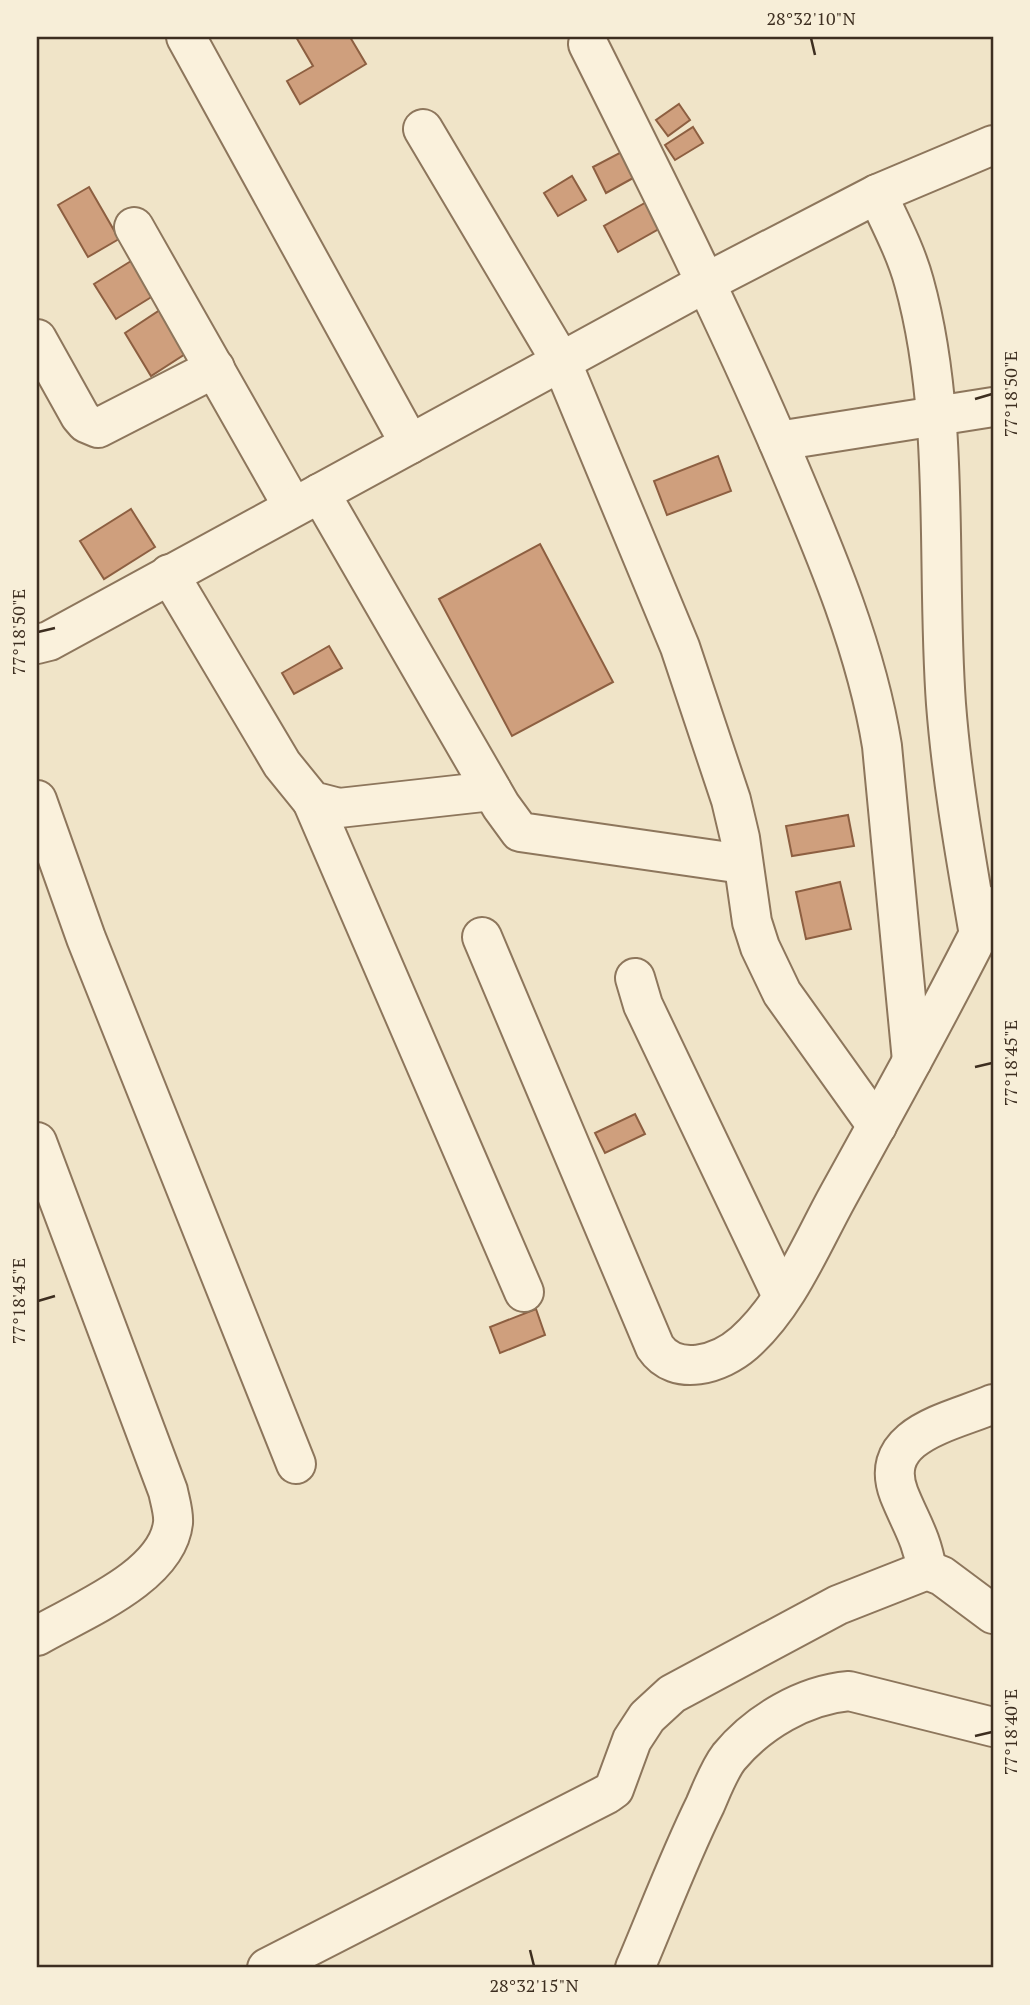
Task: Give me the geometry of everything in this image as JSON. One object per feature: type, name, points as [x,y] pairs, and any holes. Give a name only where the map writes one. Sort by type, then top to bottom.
[{"type":"street","points":[[186,37],[410,444]]},
{"type":"street","points":[[588,44],[707,282],[778,441],[845,608],[877,712],[912,1061]]},
{"type":"street","points":[[423,129],[562,363],[680,647],[718,757],[740,838],[752,922],[760,947],[782,993],[877,1126]]},
{"type":"street","points":[[37,644],[49,641],[707,282],[877,194],[993,145]]},
{"type":"street","points":[[482,937],[662,1356],[683,1365],[695,1366],[722,1357],[743,1344],[782,1296],[877,1126],[986,921],[953,773],[946,704],[936,416],[923,317],[913,278],[877,194]]},
{"type":"street","points":[[134,227],[215,368],[307,500],[520,832],[743,864]]},
{"type":"street","points":[[37,339],[80,416],[86,423],[98,428],[215,368]]},
{"type":"street","points":[[778,441],[993,407]]},
{"type":"street","points":[[169,574],[282,764],[312,801],[524,1292]]},
{"type":"street","points":[[312,801],[339,808],[492,791]]},
{"type":"street","points":[[37,800],[86,938],[296,1464]]},
{"type":"street","points":[[635,978],[643,1005],[782,1296]]},
{"type":"street","points":[[37,1142],[168,1491],[174,1521],[169,1542],[160,1558],[143,1574],[37,1636]]},
{"type":"street","points":[[927,1570],[918,1531],[898,1490],[894,1472],[896,1457],[912,1438],[993,1404]]},
{"type":"street","points":[[267,1968],[607,1794],[614,1789],[632,1740],[647,1717],[671,1694],[838,1605],[927,1570],[942,1576],[993,1614]]},
{"type":"street","points":[[635,1968],[687,1841],[721,1771],[727,1759],[750,1734],[809,1700],[830,1693],[849,1691],[993,1727]]},
{"type":"building","points":[[296,37],[350,37],[366,64],[300,104],[287,81],[313,66]]},
{"type":"building","points":[[679,104],[690,120],[668,136],[656,120]]},
{"type":"building","points":[[693,127],[703,143],[675,160],[665,145]]},
{"type":"building","points":[[631,147],[644,172],[606,193],[593,167]]},
{"type":"building","points":[[572,176],[586,200],[558,216],[544,193]]},
{"type":"building","points":[[89,187],[119,239],[88,257],[58,205]]},
{"type":"building","points":[[650,200],[664,226],[618,252],[604,226]]},
{"type":"building","points":[[131,261],[153,296],[116,319],[94,284]]},
{"type":"building","points":[[166,306],[193,349],[151,376],[125,333]]},
{"type":"building","points":[[718,456],[731,491],[667,515],[654,481]]},
{"type":"building","points":[[131,509],[155,547],[104,579],[80,541]]},
{"type":"building","points":[[540,544],[613,682],[512,736],[439,599]]},
{"type":"building","points":[[329,646],[342,668],[294,694],[282,673]]},
{"type":"building","points":[[848,815],[854,846],[792,856],[786,826]]},
{"type":"building","points":[[840,882],[851,929],[806,939],[796,892]]},
{"type":"building","points":[[635,1114],[645,1134],[605,1153],[595,1133]]},
{"type":"building","points":[[536,1309],[545,1335],[500,1353],[490,1327]]}]
